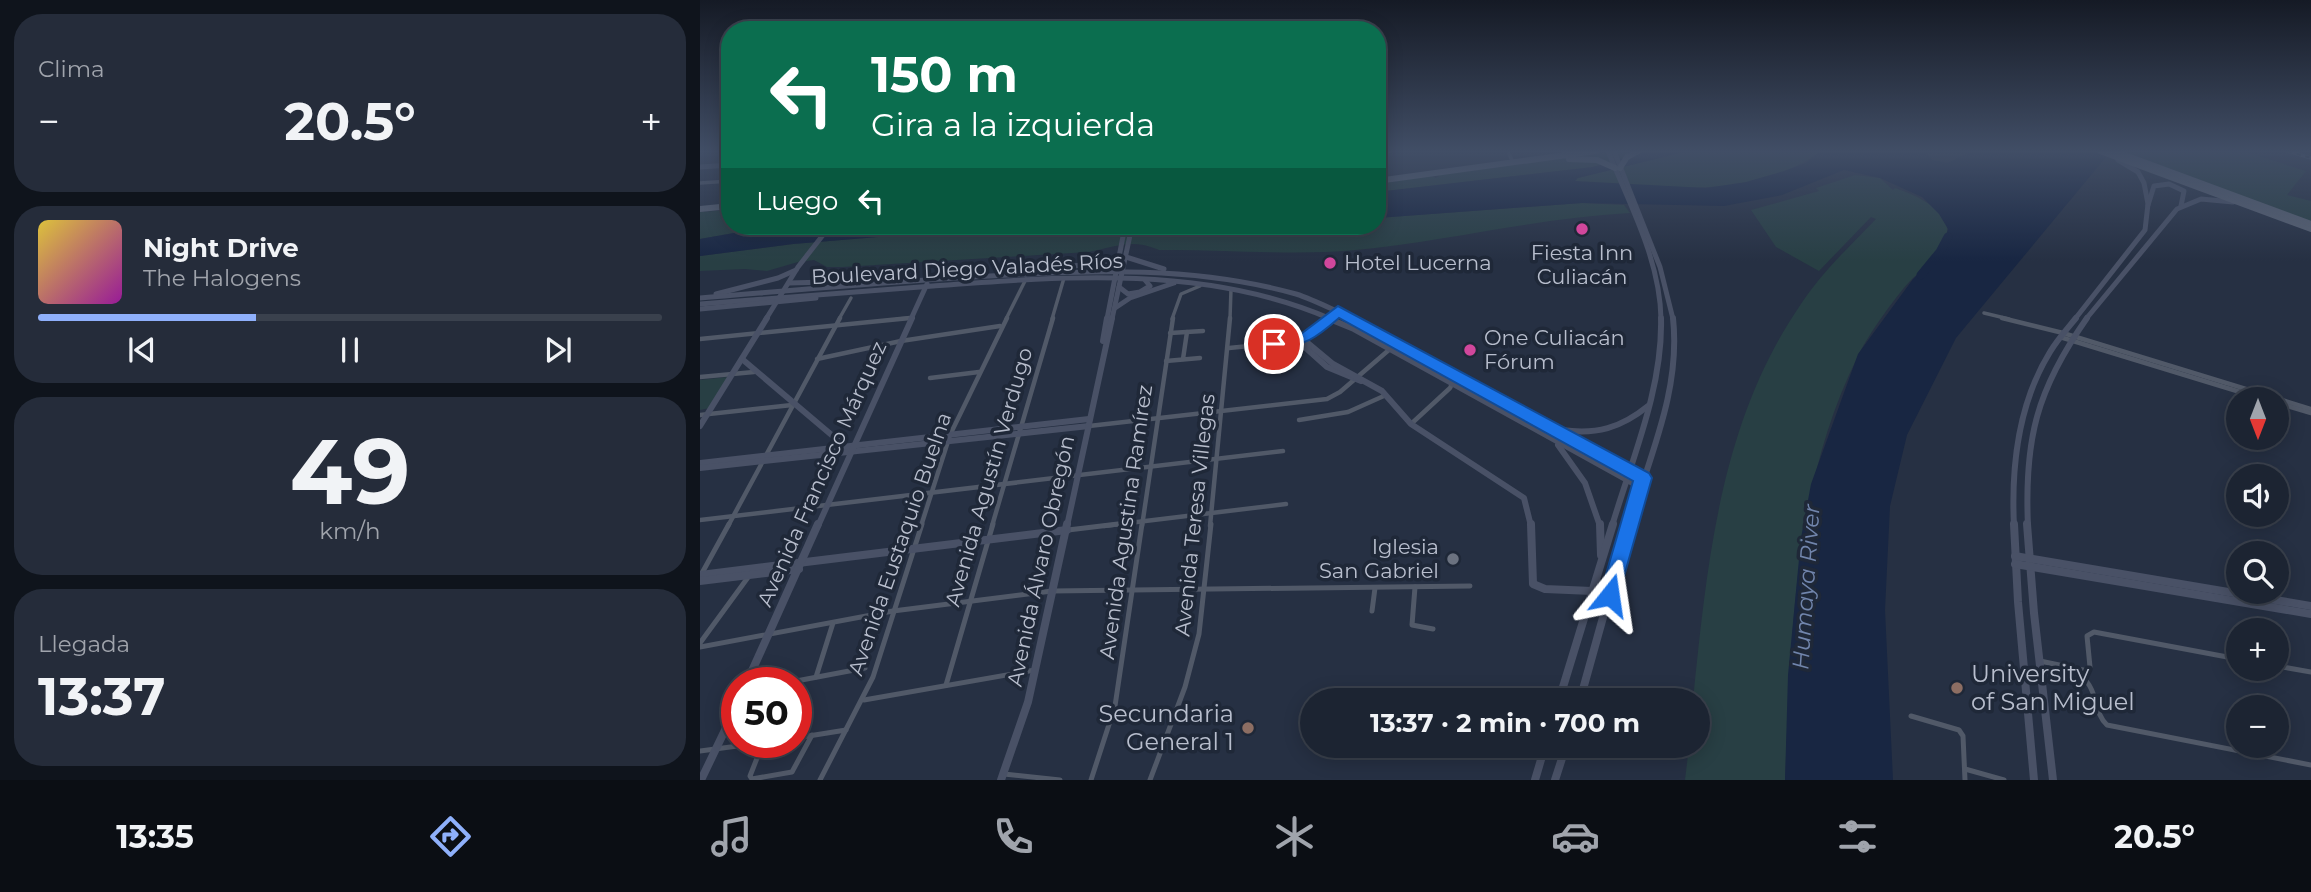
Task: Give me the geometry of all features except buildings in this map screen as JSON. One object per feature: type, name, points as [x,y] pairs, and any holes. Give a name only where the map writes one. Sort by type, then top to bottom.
[{"type":"main road","points":[[1583,688],[1640,487],[1664,417],[1674,361],[1674,324],[1625,187]]},
{"type":"main road","points":[[2034,780],[2015,560],[2013,483],[2018,433],[2035,380],[2059,334],[2142,235],[2147,222],[2143,187]]},
{"type":"main road","points":[[2147,207],[2154,187]]},
{"type":"main road","points":[[2053,780],[2029,563],[2025,498],[2031,438],[2046,387],[2074,339],[2129,267],[2181,206],[2184,191],[2173,187]]},
{"type":"main road","points":[[2197,187],[2311,227]]},
{"type":"main road","points":[[2208,187],[2311,227]]},
{"type":"main road","points":[[2181,206],[2207,199],[2239,203]]},
{"type":"main road","points":[[700,207],[721,205]]},
{"type":"main road","points":[[700,426],[704,414],[787,285],[823,235]]},
{"type":"main road","name":"Avenida Álvaro Obregón","points":[[1104,346],[1115,308],[1117,265],[1123,235]]},
{"type":"main road","name":"Avenida Álvaro Obregón","points":[[1003,777],[1024,720],[1079,475],[1116,288],[1130,235]]},
{"type":"main road","points":[[1563,688],[1649,404],[1658,358],[1661,309],[1651,255]]},
{"type":"main road","points":[[1126,257],[1180,273]]},
{"type":"main road","points":[[1051,271],[1103,261],[1117,265]]},
{"type":"main road","points":[[700,298],[778,278],[798,268]]},
{"type":"main road","name":"Boulevard Diego Valadés Ríos","points":[[927,283],[1051,271],[1180,273],[1282,290],[1338,311],[1643,478]]},
{"type":"main road","name":"Boulevard Diego Valadés Ríos","points":[[700,298],[927,283],[1064,278],[1143,278],[1231,288],[1289,302],[1331,317],[1640,487]]},
{"type":"main road","points":[[1116,288],[1128,293],[1140,292],[1150,286],[1143,278]]},
{"type":"main road","points":[[787,285],[801,281],[891,285]]},
{"type":"main road","points":[[1115,308],[1130,298],[1180,281]]},
{"type":"main road","name":"Avenida Francisco Márquez","points":[[754,667],[803,565],[927,283]]},
{"type":"main road","points":[[700,308],[777,302],[891,285]]},
{"type":"main road","name":"Boulevard Diego Valadés Ríos","points":[[700,308],[891,285]]},
{"type":"main road","points":[[1338,311],[1301,340],[1326,367],[1358,379],[1386,395],[1411,424],[1518,492],[1527,504],[1532,527],[1533,584],[1545,589],[1591,591]]},
{"type":"main road","points":[[741,359],[844,447]]},
{"type":"main road","points":[[1555,429],[1579,433],[1603,432],[1624,425],[1649,404]]},
{"type":"main road","points":[[700,463],[1089,423]]},
{"type":"main road","points":[[2018,433],[2031,438]]},
{"type":"main road","points":[[1555,441],[1583,475],[1592,492],[1602,533],[1600,564]]},
{"type":"main road","points":[[700,468],[844,447],[854,449]]},
{"type":"main road","points":[[700,577],[749,576],[803,565],[1067,530]]},
{"type":"main road","points":[[2015,560],[2311,614]]},
{"type":"main road","points":[[2029,563],[2311,606]]},
{"type":"main road","points":[[700,577],[755,568],[803,565]]},
{"type":"main road","points":[[701,780],[721,739]]},
{"type":"main road","points":[[1535,780],[1541,758]]},
{"type":"main road","points":[[1555,780],[1562,758]]},
{"type":"street","name":"Avenida Agustín Verdugo","points":[[946,685],[1064,278]]},
{"type":"street","name":"Avenida Eustaquio Buelna","points":[[820,780],[863,700],[949,438],[1026,279]]},
{"type":"street","name":"Avenida Agustina Ramírez","points":[[1091,780],[1115,706],[1149,466],[1177,299],[1188,290],[1205,285]]},
{"type":"street","name":"Avenida Teresa Villegas","points":[[1150,780],[1192,666],[1206,589],[1216,458],[1229,348],[1231,288]]},
{"type":"street","points":[[700,577],[851,298]]},
{"type":"street","points":[[1984,313],[2226,387]]},
{"type":"street","points":[[700,339],[910,318]]},
{"type":"street","points":[[817,359],[901,341],[1001,326]]},
{"type":"street","points":[[1170,334],[1203,331]]},
{"type":"street","points":[[1182,359],[1187,332]]},
{"type":"street","points":[[2074,339],[2311,411]]},
{"type":"street","points":[[1229,348],[1301,340]]},
{"type":"street","points":[[1089,423],[1157,418],[1327,398],[1358,379],[1390,349]]},
{"type":"street","points":[[1166,361],[1200,358]]},
{"type":"street","points":[[700,377],[754,372]]},
{"type":"street","points":[[930,378],[980,372]]},
{"type":"street","points":[[1411,424],[1459,378]]},
{"type":"street","points":[[1299,420],[1348,412],[1386,395]]},
{"type":"street","points":[[704,414],[793,404]]},
{"type":"street","points":[[2289,406],[2311,411]]},
{"type":"street","points":[[700,520],[1283,451]]},
{"type":"street","points":[[1067,530],[1286,504]]},
{"type":"street","points":[[700,645],[755,568]]},
{"type":"street","points":[[700,645],[893,611],[1052,592],[1470,586]]},
{"type":"street","points":[[1415,587],[1412,625],[1433,629]]},
{"type":"street","points":[[1372,611],[1375,588]]},
{"type":"street","points":[[816,677],[833,623]]},
{"type":"street","points":[[2039,661],[2088,671],[2087,636],[2094,632],[2226,657]]},
{"type":"street","points":[[812,678],[865,668]]},
{"type":"street","points":[[2289,668],[2311,672]]},
{"type":"street","points":[[863,700],[1035,670]]},
{"type":"street","points":[[2040,671],[2087,682],[2095,692],[2099,716],[2107,725],[2311,765]]},
{"type":"street","points":[[1911,716],[1959,730],[1963,736],[1965,780]]},
{"type":"street","points":[[812,735],[847,730]]},
{"type":"street","points":[[700,751],[721,748]]},
{"type":"street","points":[[758,758],[750,776],[752,779],[792,772],[800,758]]},
{"type":"street","points":[[1965,769],[2004,780]]},
{"type":"street","points":[[1003,777],[1059,780]]},
{"type":"green space","points":[[1386,187],[1417,187],[1386,191]]},
{"type":"green space","points":[[2217,187],[2293,187],[2287,195],[2311,201],[2311,222]]},
{"type":"green space","points":[[1816,188],[1895,188],[1937,210],[1947,224],[1947,233],[1943,247],[1899,294],[1863,347],[1836,406],[1820,458],[1799,563],[1785,780],[1685,780],[1688,758],[1710,758],[1710,688],[1694,688],[1712,546],[1734,446],[1751,398],[1772,352],[1799,307],[1825,272],[1876,219],[1871,217],[1819,271],[1776,247],[1751,210],[1819,191]]},
{"type":"green space","points":[[1582,203],[1624,205],[1630,213],[1331,252],[1159,250],[1132,244],[1088,252],[843,267],[827,267],[814,260],[767,271],[700,271],[700,256],[793,244],[902,235],[1386,235],[1386,217]]},
{"type":"green space","points":[[721,211],[723,235],[700,239],[700,212]]},
{"type":"green space","points":[[728,377],[710,408],[700,410],[700,380]]},
{"type":"water","points":[[1417,187],[1801,187],[1782,195],[1724,206],[1582,203],[1386,217],[1386,191]]},
{"type":"water","points":[[1901,187],[2081,187],[1956,338],[1907,435],[1890,506],[1885,610],[1893,780],[1785,780],[1788,675],[1801,538],[1811,484],[1858,354],[1913,279],[1941,251],[1948,229],[1939,214],[1922,197]]},
{"type":"water","points":[[723,235],[902,235],[793,244],[700,256],[700,239]]},
{"type":"waterway","name":"Humaya River","points":[[1921,275],[1940,252],[1948,237]]},
{"type":"place","name":"Fiesta Inn Culiacán","points":[[1582,229]]},
{"type":"place","name":"Hotel Lucerna","points":[[1330,263]]},
{"type":"place","name":"One Culiacán Fórum","points":[[1470,350]]},
{"type":"place","name":"Iglesia San Gabriel","points":[[1453,559]]},
{"type":"place","name":"University of San Miguel","points":[[1957,688]]},
{"type":"place","name":"Secundaria General 1","points":[[1248,728]]},
{"type":"route","points":[[1274,344],[1308,337],[1338,311],[1643,478],[1610,595]]}]
